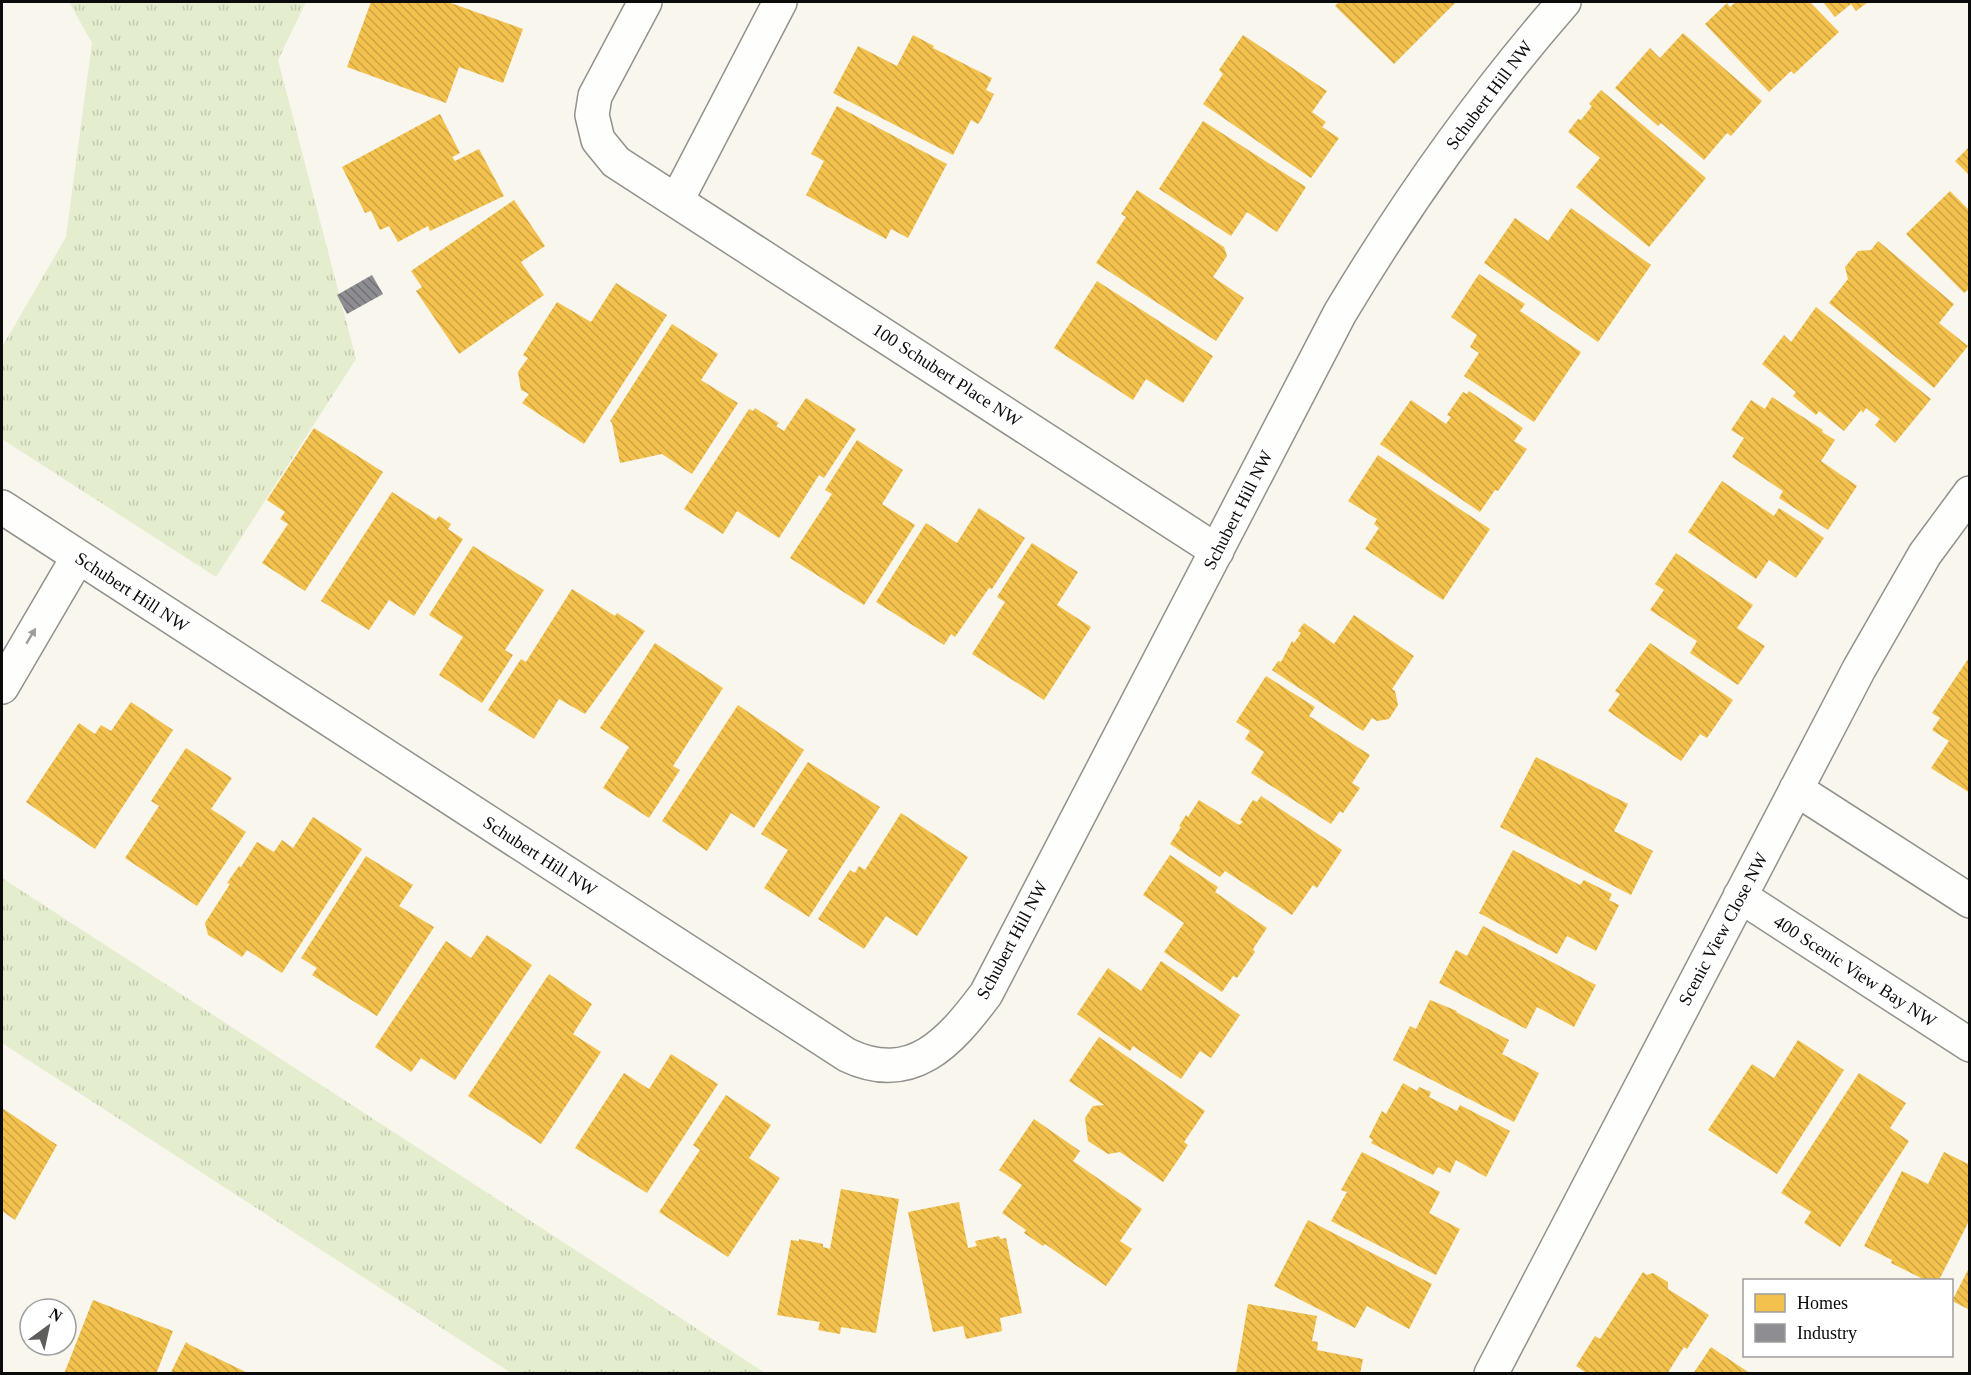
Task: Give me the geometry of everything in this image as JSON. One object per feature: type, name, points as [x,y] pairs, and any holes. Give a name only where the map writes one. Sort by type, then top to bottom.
[{"type":"street","name":"100 Schubert Place NW","points":[[645,2],[595,96],[592,115],[598,140],[616,162],[1217,551]]},
{"type":"street","points":[[677,200],[780,2]]},
{"type":"street","name":"Schubert Hill NW","points":[[5,517],[78,557],[847,1055],[867,1062],[894,1065],[913,1062],[933,1052],[966,1020],[986,994],[1341,313],[1366,270],[1438,161],[1518,54],[1564,2]]},
{"type":"street","name":"Scenic View Close NW","points":[[1491,1374],[1859,669],[1925,554],[1970,493]]},
{"type":"street","points":[[2,687],[78,557]]},
{"type":"street","points":[[1796,789],[1970,901]]},
{"type":"street","name":"400 Scenic View Bay NW","points":[[1740,896],[1970,1045]]},
{"type":"green space","points":[[69,2],[306,2],[278,60],[356,359],[216,577],[2,439],[2,347],[66,237],[92,43]]},
{"type":"green space","points":[[2,878],[765,1373],[511,1373],[2,1043]]},
{"type":"building: Homes","points":[[371,2],[448,2],[523,29],[503,83],[459,67],[446,103],[347,67]]},
{"type":"building: Homes","points":[[1339,2],[1456,2],[1394,64],[1335,6]]},
{"type":"building: Homes","points":[[1736,2],[1810,2],[1839,32],[1794,74],[1791,71],[1769,92],[1705,24],[1727,3],[1730,7]]},
{"type":"building: Homes","points":[[1823,2],[1868,2],[1856,11],[1851,4],[1835,17]]},
{"type":"building: Homes","points":[[1683,33],[1762,101],[1731,136],[1727,133],[1704,160],[1661,123],[1658,126],[1615,88],[1650,48],[1660,58]]},
{"type":"building: Homes","points":[[913,35],[934,46],[933,48],[992,78],[986,90],[994,94],[981,120],[978,124],[971,120],[953,155],[833,93],[858,46],[897,66]]},
{"type":"building: Homes","points":[[1243,35],[1327,91],[1312,112],[1326,122],[1322,127],[1339,138],[1311,178],[1203,104],[1223,74],[1219,70]]},
{"type":"building: Homes","points":[[1601,90],[1706,178],[1649,247],[1576,187],[1600,158],[1568,132],[1592,106],[1589,104]]},
{"type":"building: Homes","points":[[837,106],[947,164],[908,238],[891,229],[886,239],[806,195],[824,161],[811,154]]},
{"type":"building: Homes","points":[[440,114],[460,153],[452,157],[455,161],[479,149],[504,196],[430,231],[428,226],[398,242],[389,226],[380,230],[371,211],[365,213],[342,167]]},
{"type":"building: Homes","points":[[1203,121],[1306,187],[1277,232],[1247,212],[1231,236],[1159,189]]},
{"type":"building: Homes","points":[[1970,146],[1970,176],[1955,161]]},
{"type":"building: Homes","points":[[1137,190],[1224,247],[1227,256],[1213,277],[1244,298],[1216,341],[1096,263],[1126,217],[1121,214]]},
{"type":"building: Homes","points":[[1950,191],[1970,211],[1970,288],[1964,293],[1906,234]]},
{"type":"building: Homes","points":[[514,200],[545,246],[521,262],[544,295],[459,354],[416,291],[422,287],[411,271]]},
{"type":"building: Homes","points":[[1571,208],[1651,265],[1598,342],[1484,263],[1515,218],[1548,241]]},
{"type":"building: Homes","points":[[1878,241],[1954,304],[1939,323],[1968,346],[1934,388],[1829,303],[1848,279],[1845,267],[1858,251],[1871,250]]},
{"type":"building: Homes","points":[[1479,274],[1525,304],[1520,311],[1581,352],[1534,422],[1464,376],[1479,353],[1470,347],[1477,335],[1451,317]]},
{"type":"building: Homes","points":[[1097,281],[1213,356],[1183,403],[1146,379],[1133,400],[1054,348]]},
{"type":"building: Homes","points":[[616,283],[667,315],[584,444],[522,403],[529,394],[521,390],[518,372],[528,358],[523,355],[557,302],[591,322]]},
{"type":"building: Homes","points":[[1816,307],[1931,399],[1895,443],[1875,425],[1880,419],[1866,408],[1863,413],[1861,410],[1844,431],[1819,411],[1816,415],[1793,396],[1796,392],[1762,364],[1784,335],[1791,342]]},
{"type":"building: Homes","points":[[672,324],[718,354],[701,380],[738,403],[692,474],[662,454],[620,463],[610,421]]},
{"type":"building: Homes","points":[[1469,391],[1523,428],[1514,441],[1527,449],[1498,491],[1495,490],[1480,512],[1380,444],[1411,400],[1446,424],[1451,417],[1447,415],[1463,392],[1467,394]]},
{"type":"building: Homes","points":[[1772,397],[1835,440],[1821,461],[1857,486],[1828,530],[1779,498],[1783,491],[1732,457],[1744,438],[1731,430],[1751,400],[1765,409]]},
{"type":"building: Homes","points":[[806,398],[856,429],[824,478],[819,475],[779,538],[737,511],[723,534],[684,509],[749,409],[753,411],[755,408],[779,423],[776,426],[784,431]]},
{"type":"building: Homes","points":[[314,428],[383,472],[305,591],[262,563],[288,524],[280,519],[285,512],[267,500]]},
{"type":"building: Homes","points":[[857,440],[903,470],[882,504],[915,525],[864,605],[790,558],[832,494],[825,490]]},
{"type":"building: Homes","points":[[1378,455],[1490,529],[1443,600],[1365,549],[1379,528],[1374,524],[1377,519],[1348,501]]},
{"type":"building: Homes","points":[[1722,481],[1774,516],[1779,508],[1824,538],[1796,578],[1769,560],[1756,579],[1688,532]]},
{"type":"building: Homes","points":[[392,492],[436,520],[439,516],[451,524],[448,529],[463,539],[414,616],[389,600],[369,630],[321,601]]},
{"type":"building: Homes","points":[[979,508],[1025,538],[992,589],[989,588],[955,637],[951,634],[944,645],[876,602],[926,523],[957,543]]},
{"type":"building: Homes","points":[[1032,543],[1078,572],[1057,605],[1091,627],[1044,700],[972,654],[1005,602],[997,597]]},
{"type":"building: Homes","points":[[473,546],[544,590],[505,650],[513,655],[482,703],[439,675],[463,637],[429,615]]},
{"type":"building: Homes","points":[[1676,553],[1753,605],[1737,628],[1765,646],[1738,685],[1690,653],[1697,641],[1650,610],[1664,590],[1655,584]]},
{"type":"building: Homes","points":[[572,589],[615,616],[617,613],[645,631],[585,714],[559,699],[534,739],[488,710],[521,659],[526,662]]},
{"type":"building: Homes","points":[[1354,615],[1414,656],[1392,689],[1395,691],[1398,705],[1389,719],[1377,721],[1372,718],[1363,731],[1272,670],[1278,661],[1281,662],[1292,641],[1294,643],[1301,633],[1298,631],[1304,623],[1334,644]]},
{"type":"building: Homes","points":[[655,643],[723,688],[673,766],[680,770],[649,818],[603,788],[629,747],[600,728]]},
{"type":"building: Homes","points":[[1650,643],[1733,700],[1707,738],[1700,734],[1681,761],[1608,711],[1620,694],[1615,691]]},
{"type":"building: Homes","points":[[1970,656],[1970,793],[1931,768],[1949,741],[1932,730],[1940,718],[1932,713]]},
{"type":"building: Homes","points":[[1266,676],[1315,707],[1309,716],[1370,755],[1352,783],[1360,788],[1343,813],[1340,811],[1331,824],[1251,773],[1264,752],[1245,739],[1250,731],[1236,722]]},
{"type":"building: Homes","points":[[131,702],[173,730],[95,849],[26,802],[79,723],[95,734],[101,725],[111,731]]},
{"type":"building: Homes","points":[[738,705],[804,750],[754,828],[731,813],[707,851],[662,821]]},
{"type":"building: Homes","points":[[186,748],[232,778],[211,809],[246,832],[197,906],[125,858],[159,806],[151,801]]},
{"type":"building: Homes","points":[[1536,757],[1628,804],[1614,831],[1653,851],[1631,895],[1500,827]]},
{"type":"building: Homes","points":[[808,762],[880,807],[809,917],[764,888],[788,850],[761,834]]},
{"type":"building: Homes","points":[[1261,796],[1342,850],[1317,888],[1313,885],[1292,915],[1225,871],[1220,877],[1170,844],[1186,815],[1188,817],[1199,800],[1239,825],[1243,822],[1240,820],[1253,800],[1257,802]]},
{"type":"building: Homes","points":[[901,813],[968,857],[917,936],[886,916],[864,949],[818,919],[850,870],[855,873],[859,866],[865,870]]},
{"type":"building: Homes","points":[[313,817],[362,849],[282,973],[247,950],[242,957],[208,935],[205,923],[230,884],[227,883],[239,866],[241,867],[257,842],[274,852],[282,840],[293,848]]},
{"type":"building: Homes","points":[[1513,850],[1580,885],[1584,880],[1612,894],[1609,900],[1619,905],[1596,951],[1567,936],[1557,954],[1479,913]]},
{"type":"building: Homes","points":[[1170,855],[1218,887],[1215,892],[1267,928],[1253,949],[1255,952],[1237,978],[1233,976],[1222,992],[1164,952],[1184,923],[1143,895]]},
{"type":"building: Homes","points":[[366,856],[413,885],[399,906],[434,927],[377,1016],[312,975],[317,968],[301,958]]},
{"type":"building: Homes","points":[[1483,926],[1596,985],[1574,1027],[1537,1007],[1526,1029],[1439,983],[1456,950],[1467,956]]},
{"type":"building: Homes","points":[[487,935],[532,965],[455,1080],[421,1058],[411,1072],[375,1047],[446,941],[471,958]]},
{"type":"building: Homes","points":[[1161,961],[1240,1015],[1211,1058],[1200,1051],[1181,1079],[1133,1046],[1130,1051],[1077,1014],[1108,968],[1141,991]]},
{"type":"building: Homes","points":[[549,974],[592,1004],[573,1034],[601,1052],[541,1144],[468,1096]]},
{"type":"building: Homes","points":[[1430,1000],[1457,1011],[1509,1040],[1502,1054],[1539,1073],[1514,1122],[1393,1060],[1410,1026],[1416,1029]]},
{"type":"building: Homes","points":[[1099,1037],[1205,1111],[1184,1142],[1188,1145],[1163,1182],[1120,1152],[1108,1154],[1088,1141],[1085,1118],[1093,1106],[1104,1105],[1069,1081]]},
{"type":"building: Homes","points":[[1798,1040],[1844,1070],[1777,1174],[1708,1130],[1752,1064],[1774,1078]]},
{"type":"building: Homes","points":[[671,1054],[718,1084],[647,1193],[575,1148],[624,1073],[649,1089]]},
{"type":"building: Homes","points":[[1859,1073],[1906,1103],[1890,1128],[1909,1141],[1840,1247],[1804,1223],[1811,1212],[1781,1193]]},
{"type":"building: Homes","points":[[1403,1083],[1417,1091],[1419,1087],[1431,1092],[1429,1097],[1457,1111],[1460,1105],[1510,1131],[1486,1177],[1456,1160],[1450,1173],[1438,1167],[1433,1175],[1371,1143],[1373,1140],[1369,1137],[1382,1111],[1386,1114]]},
{"type":"building: Homes","points":[[726,1095],[771,1125],[749,1158],[780,1178],[728,1257],[659,1212],[700,1150],[693,1145]]},
{"type":"building: Homes","points":[[2,1108],[57,1145],[15,1220],[2,1211]]},
{"type":"building: Homes","points":[[1034,1119],[1080,1151],[1073,1161],[1142,1209],[1120,1241],[1132,1249],[1106,1286],[1045,1244],[1043,1246],[1024,1233],[1026,1230],[1002,1213],[1022,1185],[999,1170]]},
{"type":"building: Homes","points":[[1362,1152],[1440,1192],[1429,1213],[1460,1229],[1436,1275],[1331,1221],[1347,1192],[1341,1190]]},
{"type":"building: Homes","points":[[1944,1152],[1970,1165],[1970,1219],[1940,1279],[1923,1279],[1864,1246],[1902,1171],[1928,1184]]},
{"type":"building: Homes","points":[[841,1189],[899,1199],[876,1333],[841,1327],[840,1334],[818,1330],[820,1322],[777,1315],[791,1240],[799,1241],[799,1239],[823,1244],[823,1247],[830,1249]]},
{"type":"building: Homes","points":[[959,1202],[968,1248],[977,1246],[975,1241],[999,1236],[1000,1239],[1006,1238],[1022,1313],[1000,1318],[1002,1331],[966,1339],[963,1326],[933,1332],[908,1212]]},
{"type":"building: Homes","points":[[1308,1220],[1432,1284],[1409,1329],[1367,1306],[1355,1328],[1274,1286]]},
{"type":"building: Homes","points":[[1970,1266],[1970,1310],[1953,1302]]},
{"type":"building: Homes","points":[[1643,1272],[1647,1275],[1653,1273],[1668,1282],[1668,1289],[1709,1315],[1687,1349],[1684,1347],[1667,1374],[1588,1374],[1576,1366],[1595,1336],[1600,1339]]},
{"type":"building: Homes","points":[[93,1300],[173,1331],[156,1374],[64,1374],[71,1357],[78,1357],[78,1338]]},
{"type":"building: Homes","points":[[1248,1304],[1317,1316],[1312,1341],[1318,1342],[1317,1350],[1363,1359],[1360,1374],[1236,1374]]},
{"type":"building: Homes","points":[[186,1342],[190,1345],[250,1374],[170,1374]]},
{"type":"building: Homes","points":[[1711,1347],[1751,1374],[1693,1374]]},
{"type":"building: Industry","points":[[372,275],[383,294],[347,314],[337,295]]}]
